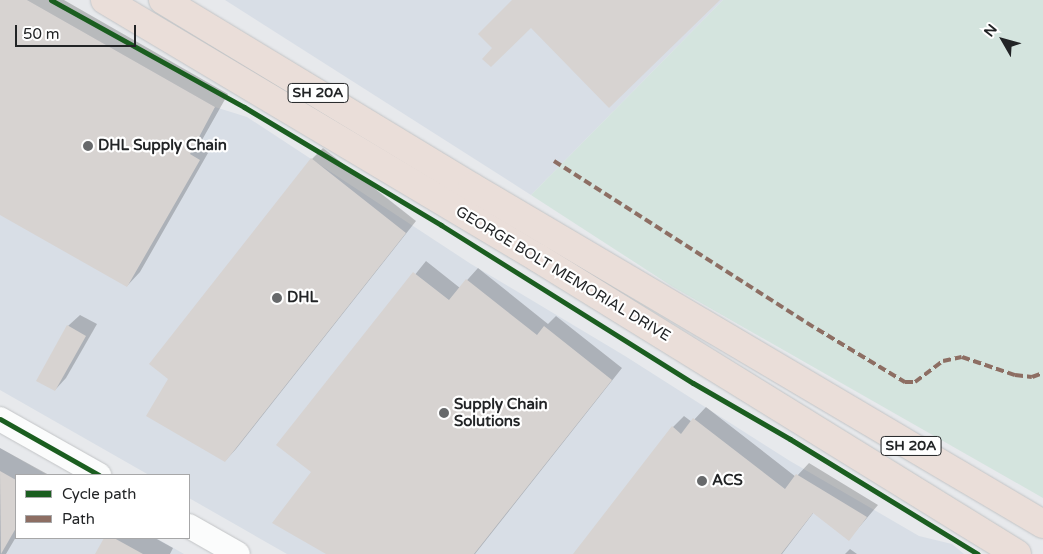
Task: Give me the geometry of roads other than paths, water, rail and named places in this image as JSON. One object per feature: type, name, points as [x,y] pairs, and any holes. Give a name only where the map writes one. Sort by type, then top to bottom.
[{"type":"highway","name":"GEORGE BOLT MEMORIAL DRIVE","points":[[105,0],[538,258],[1017,554]]},
{"type":"highway","name":"GEORGE BOLT MEMORIAL DRIVE","points":[[163,0],[480,192],[1043,524]]},
{"type":"street","points":[[0,419],[97,474]]},
{"type":"street","points":[[190,527],[238,554]]},
{"type":"place","name":"DHL Supply Chain","points":[[88,146]]},
{"type":"place","name":"DHL","points":[[277,298]]},
{"type":"place","name":"Supply Chain Solutions","points":[[444,413]]},
{"type":"place","name":"ACS","points":[[702,481]]}]
